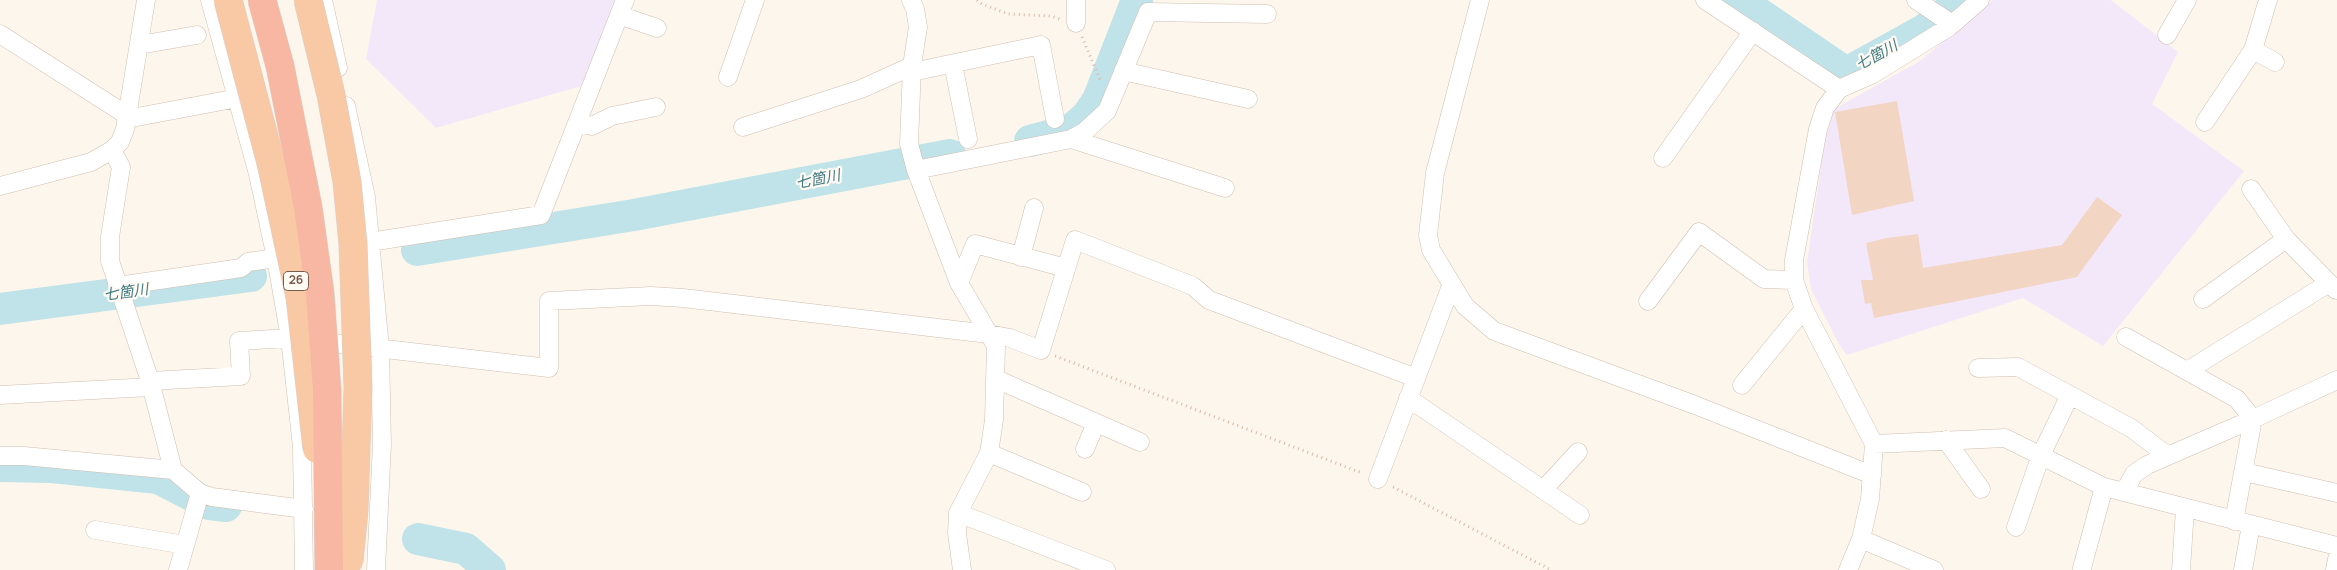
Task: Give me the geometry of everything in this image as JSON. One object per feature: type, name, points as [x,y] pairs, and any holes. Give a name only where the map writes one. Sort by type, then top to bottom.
[{"type":"highway","name":"26","points":[[228,0],[271,163],[300,297],[317,438],[319,570]]},
{"type":"highway","name":"26","points":[[262,0],[280,66],[308,207],[320,293],[339,565]]},
{"type":"highway","points":[[273,0],[294,55],[312,138],[332,266],[342,390],[339,565]]},
{"type":"highway","points":[[308,0],[331,95],[346,182],[353,244],[358,388],[354,511],[339,565]]},
{"type":"street","points":[[0,186],[91,162],[112,150],[120,142],[128,116],[146,0]]},
{"type":"street","points":[[210,0],[258,174],[276,258],[290,338],[302,448],[304,570]]},
{"type":"street","points":[[323,0],[366,196],[380,348],[382,444],[380,569]]},
{"type":"street","points":[[728,77],[755,0]]},
{"type":"street","points":[[911,0],[915,9],[918,27],[912,69],[909,144],[914,163],[959,282],[996,346],[996,379],[989,454],[958,513],[957,534],[962,570]]},
{"type":"street","points":[[1076,0],[1076,23]]},
{"type":"street","points":[[1480,0],[1435,173],[1428,235],[1431,250],[1464,306],[1494,331],[1695,405],[1872,475]]},
{"type":"street","points":[[1705,0],[1839,89]]},
{"type":"street","points":[[1916,0],[1945,19]]},
{"type":"street","points":[[1848,570],[1861,539],[1870,499],[1874,444],[1804,309],[1794,280],[1794,260],[1818,129],[1825,108],[1839,89],[1872,74],[1945,19],[1980,0]]},
{"type":"street","points":[[2167,35],[2187,0]]},
{"type":"street","points":[[2205,122],[2253,50],[2268,0]]},
{"type":"street","points":[[370,242],[542,215],[622,8],[657,28]]},
{"type":"street","points":[[914,163],[1071,139],[1084,132],[1107,111],[1148,12],[1267,14]]},
{"type":"street","points":[[1663,158],[1753,31]]},
{"type":"street","points":[[0,34],[128,116],[137,117],[238,98]]},
{"type":"street","points":[[139,45],[197,35]]},
{"type":"street","points":[[743,127],[861,90],[912,69],[953,64],[1041,45],[1055,120]]},
{"type":"street","points":[[2253,50],[2275,62]]},
{"type":"street","points":[[953,64],[968,139]]},
{"type":"street","points":[[1123,71],[1248,99]]},
{"type":"street","points":[[577,123],[592,126],[612,116],[656,108]]},
{"type":"street","points":[[1071,139],[1225,188]]},
{"type":"street","points":[[112,150],[121,167],[110,237],[110,261],[150,384],[172,470],[198,498]]},
{"type":"street","points":[[2187,371],[2333,287],[2286,239],[2251,189]]},
{"type":"street","points":[[1021,257],[1034,208]]},
{"type":"street","points":[[1648,302],[1699,232],[1764,279],[1794,280]]},
{"type":"street","points":[[2203,299],[2286,239]]},
{"type":"street","points":[[0,395],[241,376],[239,341],[290,338],[549,368],[549,302],[652,296],[989,334],[1010,338],[1041,350],[1075,240],[1193,286],[1209,300],[1416,378]]},
{"type":"street","points":[[959,282],[975,244],[1066,268]]},
{"type":"street","points":[[119,291],[125,285],[242,268],[248,262],[276,258]]},
{"type":"street","points":[[1378,479],[1451,286]]},
{"type":"street","points":[[1742,385],[1804,309]]},
{"type":"street","points":[[2126,337],[2237,399],[2253,419],[2244,472],[2243,570]]},
{"type":"street","points":[[1978,368],[2018,367],[2131,428],[2168,456]]},
{"type":"street","points":[[996,379],[1140,442]]},
{"type":"street","points":[[2124,492],[2134,474],[2147,464],[2253,419],[2337,380]]},
{"type":"street","points":[[2016,528],[2041,455],[2070,395]]},
{"type":"street","points":[[1408,398],[1580,515]]},
{"type":"street","points":[[1085,449],[1096,423]]},
{"type":"street","points":[[1874,444],[2005,438],[2104,487],[2337,546]]},
{"type":"street","points":[[1946,440],[1980,489]]},
{"type":"street","points":[[1543,490],[1578,452]]},
{"type":"street","points":[[989,454],[1082,492]]},
{"type":"street","points":[[0,456],[172,470]]},
{"type":"street","points":[[2244,472],[2337,493]]},
{"type":"street","points":[[2082,568],[2104,487]]},
{"type":"street","points":[[198,498],[212,497],[304,509]]},
{"type":"street","points":[[178,570],[198,498]]},
{"type":"street","points":[[2181,570],[2185,509]]},
{"type":"street","points":[[958,513],[1106,570]]},
{"type":"street","points":[[95,530],[185,545]]},
{"type":"street","points":[[1861,539],[1934,570]]},
{"type":"street","points":[[2335,570],[2337,559]]},
{"type":"path","points":[[1041,350],[1378,479],[1551,570]]},
{"type":"shaded area","points":[[377,0],[618,0],[585,85],[436,128],[366,59]]},
{"type":"shaded area","points":[[1993,0],[2111,0],[2178,52],[2152,104],[2244,171],[2103,346],[2023,298],[1847,355],[1840,346],[1811,289],[1807,262],[1829,112],[1920,61]]},
{"type":"building","points":[[1897,101],[1914,201],[1852,215],[1835,112]]},
{"type":"building","points":[[2097,197],[2122,215],[2077,277],[1874,318],[1871,303],[1865,304],[1861,280],[1873,280],[1866,243],[1918,234],[1923,268],[2062,245]]},
{"type":"waterway","name":"七箇川","points":[[1030,141],[1071,130],[1087,116],[1098,100],[1137,0]]},
{"type":"waterway","name":"七箇川","points":[[1739,0],[1842,70],[1850,71],[1924,30],[1962,0]]},
{"type":"waterway","name":"七箇川","points":[[417,250],[634,215],[950,155]]},
{"type":"waterway","name":"七箇川","points":[[0,309],[251,276]]},
{"type":"waterway","points":[[0,466],[52,467],[158,478],[209,504],[226,506]]},
{"type":"waterway","points":[[418,539],[466,549],[490,570]]}]
